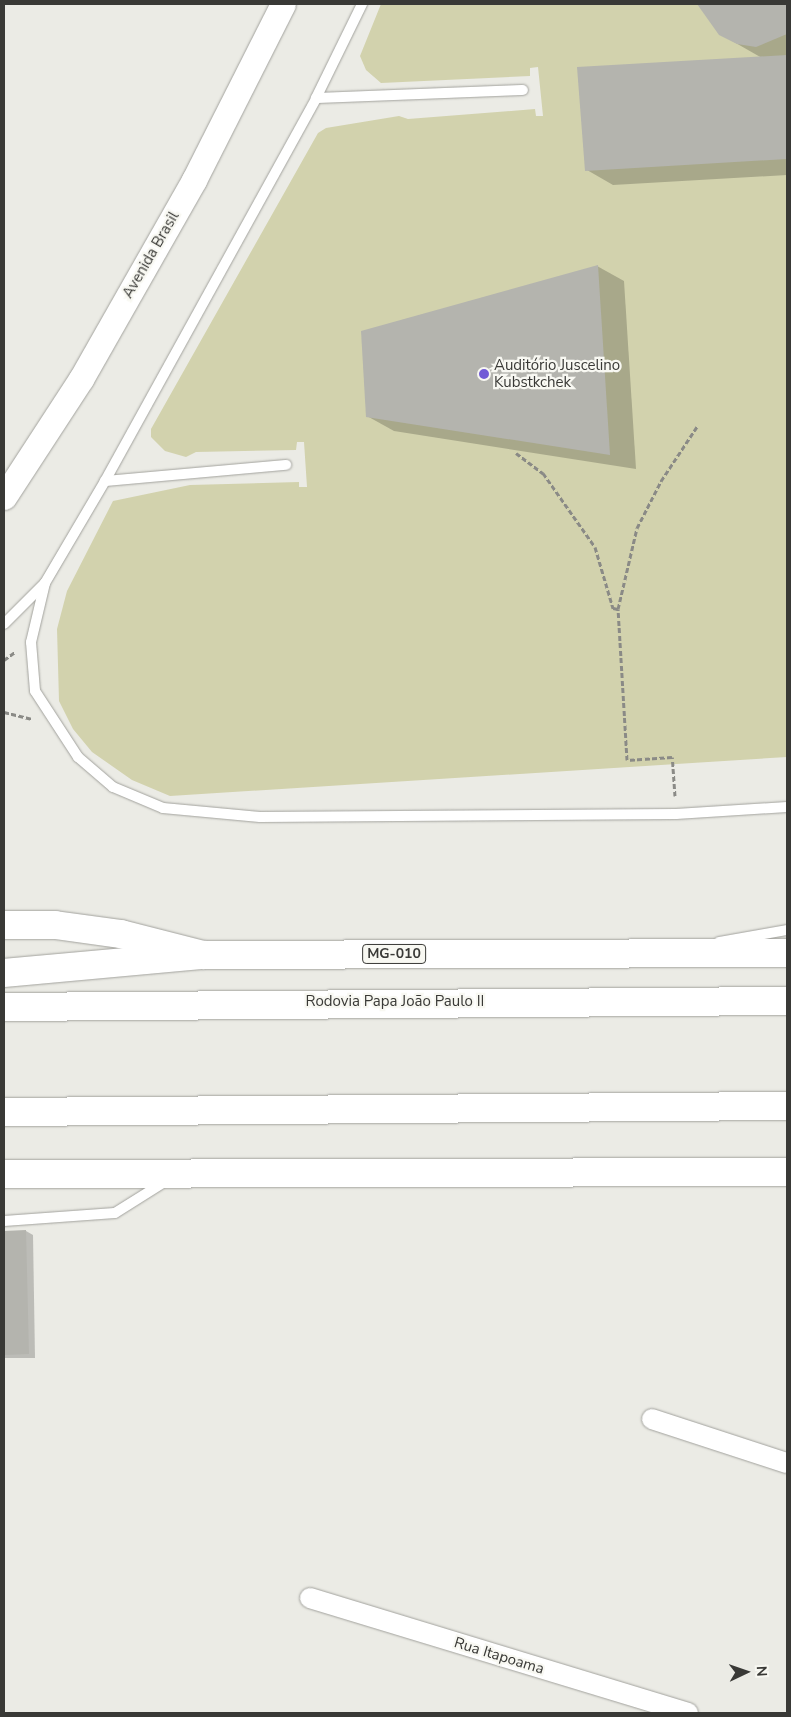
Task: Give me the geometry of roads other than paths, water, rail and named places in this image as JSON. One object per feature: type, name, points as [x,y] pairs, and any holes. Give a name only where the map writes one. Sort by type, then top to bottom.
[{"type":"main road","name":"MG-010","points":[[4,925],[55,925],[121,934],[203,955],[787,953]]},
{"type":"main road","points":[[4,973],[203,955]]},
{"type":"main road","name":"Rodovia Papa João Paulo II","points":[[4,1007],[787,1001]]},
{"type":"main road","points":[[4,1112],[787,1106]]},
{"type":"main road","points":[[4,1174],[182,1172],[787,1172]]},
{"type":"street","name":"Avenida Brasil","points":[[4,497],[81,379],[189,189],[283,4]]},
{"type":"street","points":[[652,1419],[787,1463]]},
{"type":"street","name":"Rua Itapoama","points":[[310,1598],[688,1713]]},
{"type":"lane","points":[[4,624],[45,583],[105,481],[316,98],[362,4]]},
{"type":"lane","points":[[316,98],[524,90]]},
{"type":"lane","points":[[105,481],[286,465]]},
{"type":"lane","points":[[45,583],[31,642],[34,691],[78,757],[114,787],[163,808],[260,817],[676,814],[787,807]]},
{"type":"lane","points":[[650,953],[787,930]]},
{"type":"lane","points":[[4,1220],[115,1213],[182,1172]]},
{"type":"place","name":"Auditório Juscelino Kubstkchek","points":[[484,374]]}]
